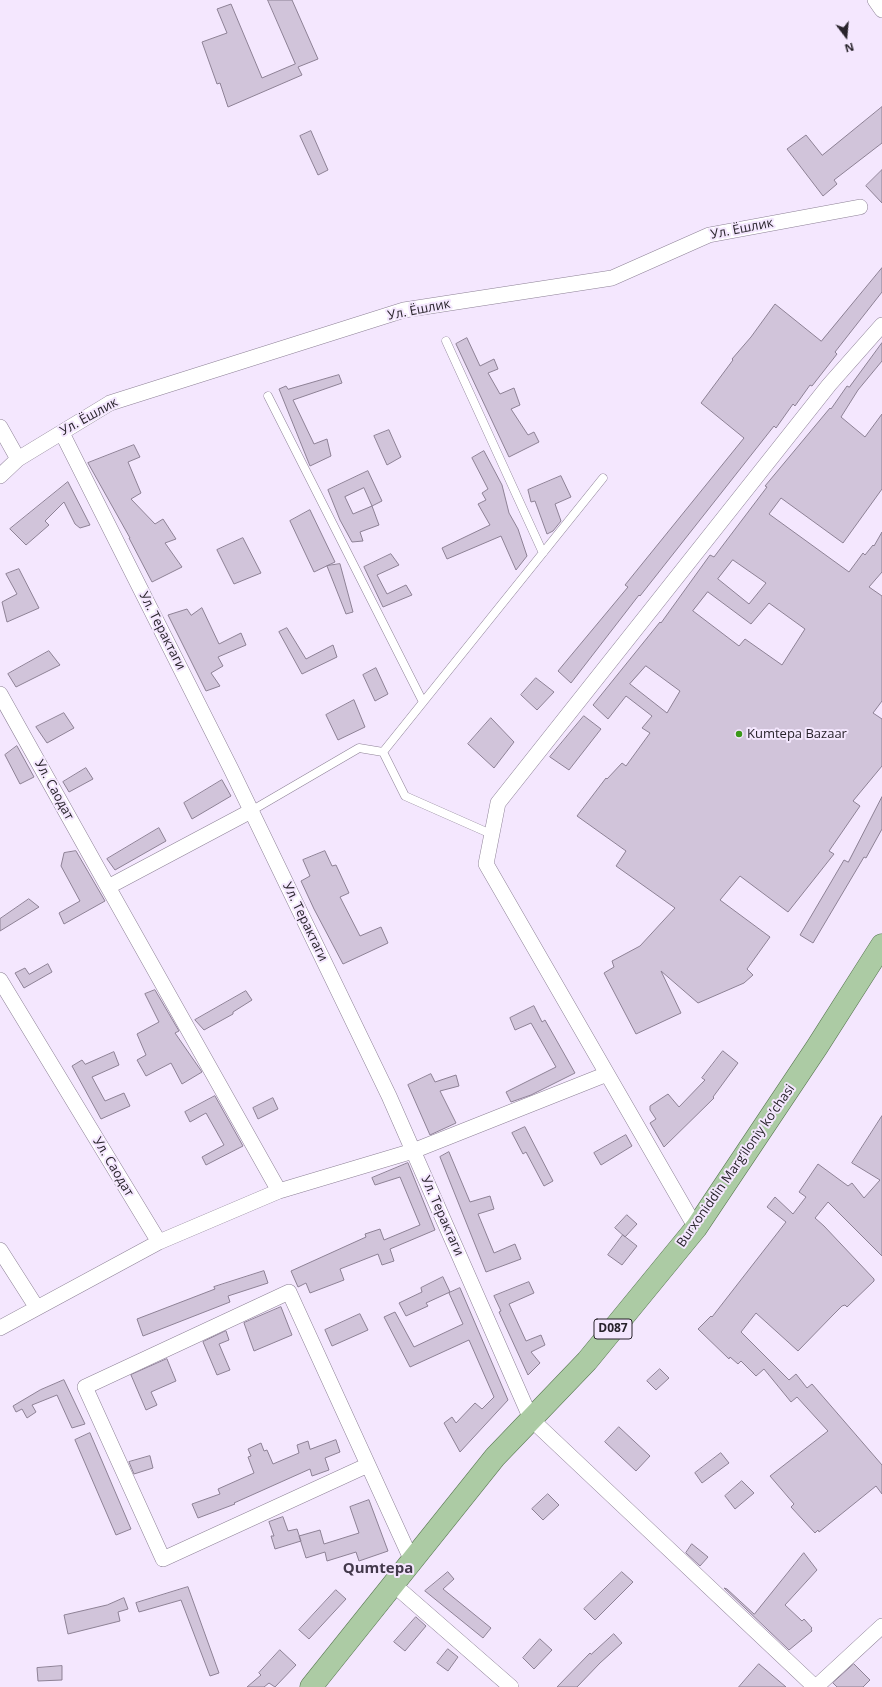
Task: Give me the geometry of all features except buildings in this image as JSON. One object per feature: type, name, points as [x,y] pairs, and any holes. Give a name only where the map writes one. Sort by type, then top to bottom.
[{"type":"main road","name":"Burxoniddin Marg’iloniy ko’chasi","points":[[311,1687],[495,1457],[586,1361],[696,1228],[818,1047],[882,945]]},
{"type":"street","points":[[875,0],[882,10]]},
{"type":"street","name":"Ул. Ёшлик","points":[[0,476],[18,459],[110,403],[404,310],[612,278],[709,234],[860,207]]},
{"type":"street","points":[[696,1228],[486,864],[498,803],[824,391],[882,325]]},
{"type":"street","points":[[0,427],[18,459]]},
{"type":"street","name":"Ул. Терактаги","points":[[62,433],[251,811],[389,1096],[531,1419]]},
{"type":"street","name":"Ул. Саодат","points":[[0,694],[279,1192]]},
{"type":"street","points":[[108,887],[251,811]]},
{"type":"street","name":"Ул. Саодат","points":[[0,980],[159,1242]]},
{"type":"street","points":[[0,1328],[159,1242],[279,1192],[413,1151],[607,1074]]},
{"type":"street","points":[[0,1250],[37,1308]]},
{"type":"street","points":[[368,1465],[163,1559],[85,1387],[289,1292],[412,1561]]},
{"type":"street","points":[[531,1419],[816,1687],[882,1626]]},
{"type":"street","points":[[393,1584],[511,1687]]},
{"type":"lane","points":[[446,341],[543,553]]},
{"type":"lane","points":[[268,396],[423,702]]},
{"type":"lane","points":[[383,752],[603,478]]},
{"type":"lane","points":[[251,811],[359,748],[383,752]]},
{"type":"lane","points":[[383,752],[405,796],[492,834]]},
{"type":"place","name":"Kumtepa Bazaar","points":[[739,734]]},
{"type":"district","name":"Qumtepa","points":[[378,1569]]}]
